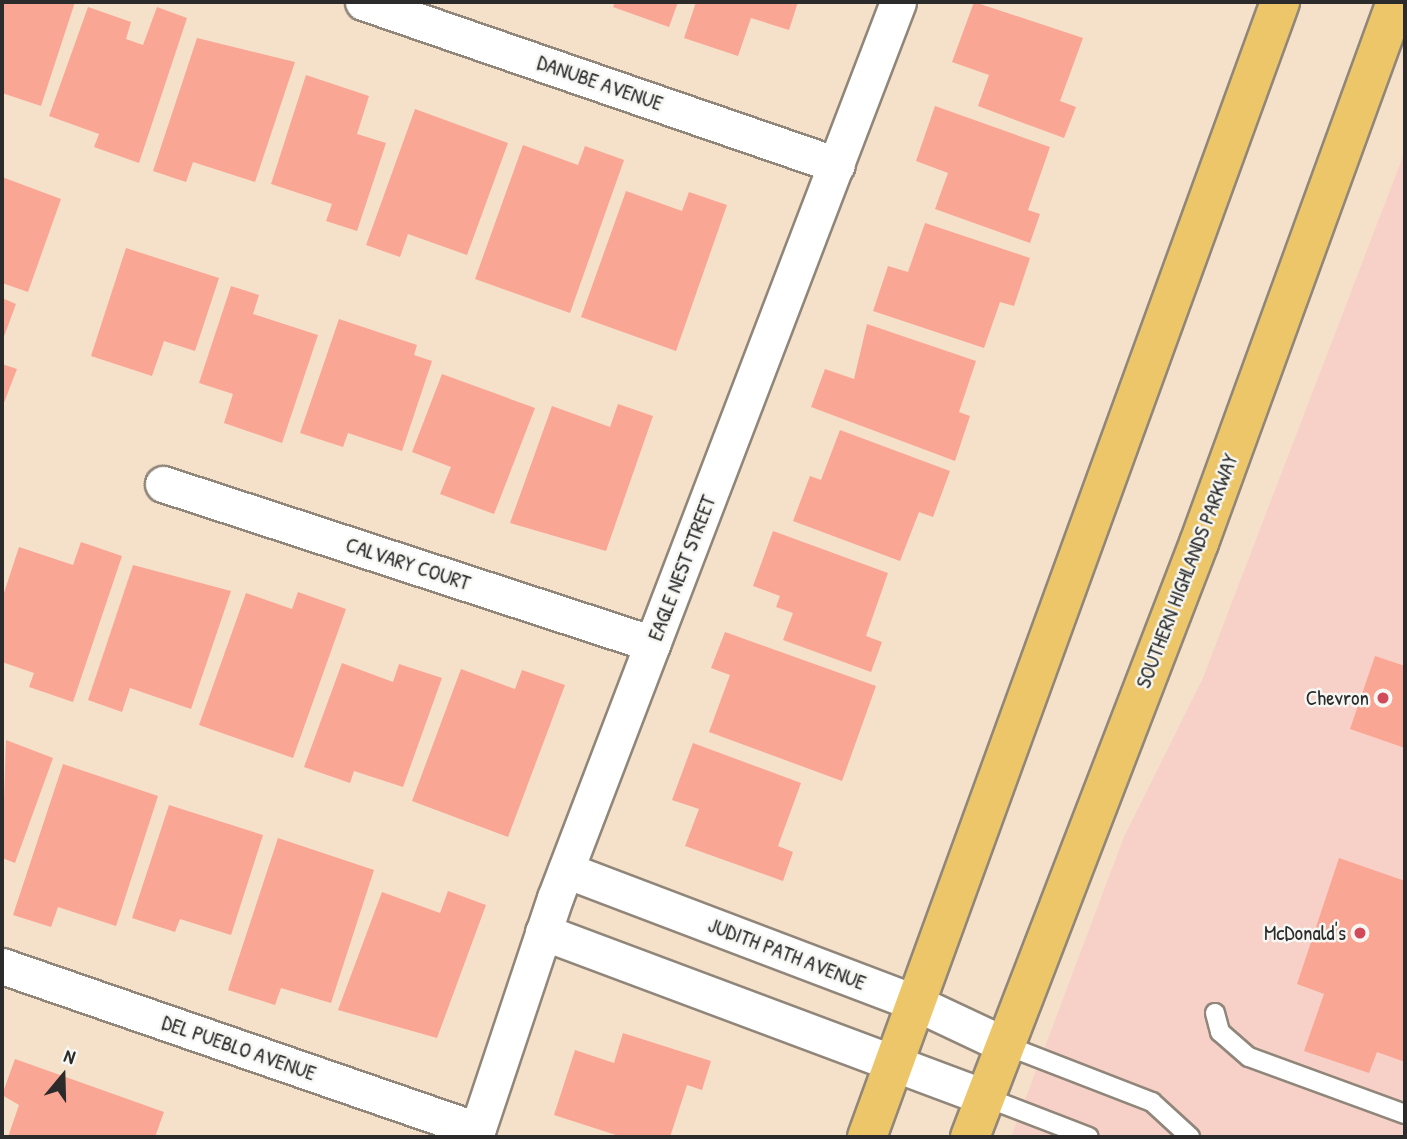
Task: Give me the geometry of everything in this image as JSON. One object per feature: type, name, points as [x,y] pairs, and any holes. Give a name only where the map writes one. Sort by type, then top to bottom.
[{"type":"main road","points":[[867,1137],[918,1004],[1280,2]]},
{"type":"main road","name":"SOUTHERN HIGHLANDS PARKWAY","points":[[970,1137],[1390,8]]},
{"type":"street","name":"DANUBE AVENUE","points":[[363,2],[838,165]]},
{"type":"street","name":"EAGLE NEST STREET","points":[[476,1134],[566,870],[838,165],[898,2]]},
{"type":"street","name":"CALVARY COURT","points":[[163,484],[653,644]]},
{"type":"street","name":"JUDITH PATH AVENUE","points":[[566,870],[918,1004],[1005,1045]]},
{"type":"street","points":[[543,932],[894,1068],[985,1097]]},
{"type":"street","name":"DEL PUEBLO AVENUE","points":[[2,966],[476,1134]]},
{"type":"lane","points":[[1215,1013],[1220,1032],[1249,1057],[1384,1103],[1405,1114]]},
{"type":"lane","points":[[1005,1045],[1152,1102],[1190,1137]]},
{"type":"lane","points":[[985,1097],[1089,1137]]},
{"type":"lane","points":[[1384,1103],[1405,1098]]},
{"type":"shaded area","points":[[1405,151],[1405,1137],[1011,1137],[1124,837],[1203,678]]},
{"type":"building","points":[[2,2],[75,2],[41,106],[2,93]]},
{"type":"building","points":[[615,2],[678,2],[669,27],[613,7]]},
{"type":"building","points":[[696,2],[798,2],[789,30],[751,18],[738,56],[684,38]]},
{"type":"building","points":[[974,2],[1083,38],[1060,101],[1076,107],[1064,138],[978,106],[989,75],[952,62]]},
{"type":"building","points":[[88,7],[131,22],[126,39],[143,45],[157,7],[187,18],[139,163],[94,147],[99,134],[49,116]]},
{"type":"building","points":[[197,38],[295,62],[255,182],[193,162],[186,182],[153,171]]},
{"type":"building","points":[[306,75],[369,96],[357,134],[386,143],[357,231],[326,221],[332,204],[271,184]]},
{"type":"building","points":[[935,106],[1050,147],[1028,210],[1040,214],[1030,243],[935,209],[948,173],[916,161]]},
{"type":"building","points":[[415,109],[508,143],[467,255],[408,234],[400,257],[366,245]]},
{"type":"building","points":[[523,145],[578,165],[585,146],[624,160],[570,313],[475,279]]},
{"type":"building","points":[[2,177],[61,199],[28,292],[2,283]]},
{"type":"building","points":[[626,191],[682,211],[689,192],[727,205],[676,351],[581,317]]},
{"type":"building","points":[[925,223],[1030,258],[1014,306],[1000,302],[984,348],[873,311],[888,266],[908,272]]},
{"type":"building","points":[[126,248],[219,278],[195,351],[164,341],[152,376],[91,356]]},
{"type":"building","points":[[231,286],[259,295],[253,314],[318,335],[282,443],[224,423],[233,394],[199,383]]},
{"type":"building","points":[[2,298],[16,304],[2,342]]},
{"type":"building","points":[[339,319],[417,345],[414,355],[432,361],[402,451],[348,433],[343,447],[300,433]]},
{"type":"building","points":[[867,324],[976,361],[959,412],[970,416],[955,461],[811,407],[825,369],[854,379]]},
{"type":"building","points":[[2,364],[17,369],[2,408]]},
{"type":"building","points":[[442,374],[535,408],[494,514],[440,494],[451,467],[412,452]]},
{"type":"building","points":[[618,404],[653,416],[606,551],[510,523],[552,406],[610,427]]},
{"type":"building","points":[[840,430],[950,471],[933,517],[919,512],[900,561],[793,521],[810,476],[821,480]]},
{"type":"building","points":[[773,531],[888,573],[866,636],[882,642],[871,672],[783,640],[793,613],[776,607],[780,596],[753,586]]},
{"type":"building","points":[[81,542],[122,556],[73,702],[29,687],[34,673],[2,662],[2,599],[19,547],[73,565]]},
{"type":"building","points":[[133,565],[231,591],[191,709],[130,688],[122,712],[88,700]]},
{"type":"building","points":[[298,592],[346,609],[293,758],[199,725],[246,593],[292,609]]},
{"type":"building","points":[[725,632],[876,686],[842,781],[709,732],[730,675],[711,668]]},
{"type":"building","name":"Chevron","points":[[1375,656],[1405,666],[1405,748],[1350,729]]},
{"type":"building","points":[[342,663],[393,682],[399,664],[442,678],[403,787],[354,771],[350,783],[304,767]]},
{"type":"building","points":[[461,669],[515,689],[522,670],[565,685],[508,837],[412,801]]},
{"type":"building","points":[[6,740],[53,758],[15,863],[2,858]]},
{"type":"building","points":[[693,743],[801,783],[778,846],[793,852],[783,881],[685,846],[699,809],[672,800]]},
{"type":"building","points":[[63,764],[158,796],[116,926],[58,907],[51,927],[13,915]]},
{"type":"building","points":[[169,805],[263,835],[231,935],[180,919],[175,932],[132,918]]},
{"type":"building","points":[[278,838],[374,870],[331,1003],[281,988],[275,1005],[228,990]]},
{"type":"building","name":"McDonald's","points":[[1339,858],[1405,881],[1405,1062],[1377,1052],[1369,1073],[1304,1051],[1324,994],[1297,984]]},
{"type":"building","points":[[448,891],[486,905],[437,1038],[338,1010],[382,892],[440,913]]},
{"type":"building","points":[[623,1033],[711,1061],[702,1090],[687,1085],[670,1137],[622,1137],[554,1115],[575,1050],[614,1063]]},
{"type":"building","points":[[15,1059],[164,1112],[155,1137],[8,1137],[19,1105],[2,1095]]},
{"type":"place","name":"Chevron","points":[[1383,698]]},
{"type":"place","name":"McDonald's","points":[[1360,933]]}]
